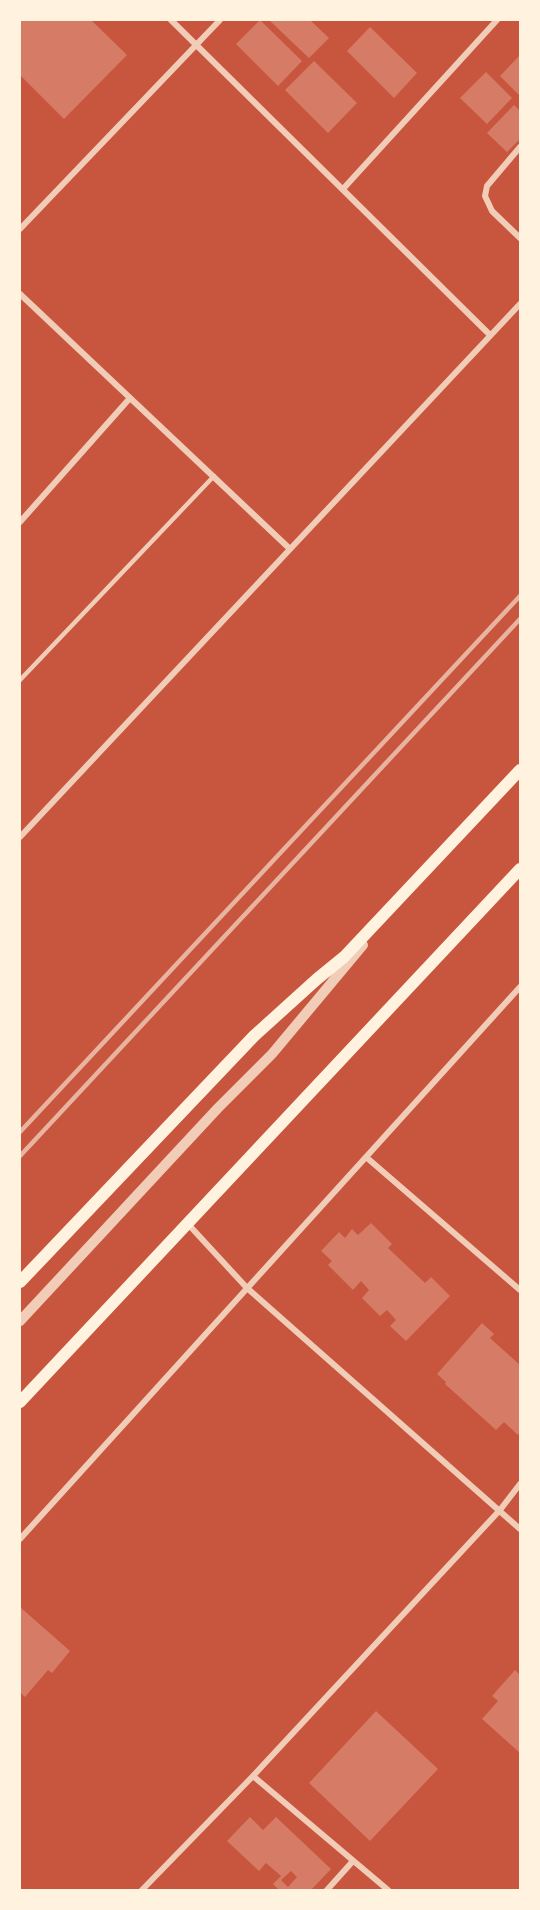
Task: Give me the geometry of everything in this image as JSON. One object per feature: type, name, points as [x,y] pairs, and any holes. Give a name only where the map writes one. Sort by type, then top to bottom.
[{"type":"main road","points":[[20,1282],[254,1036],[344,957],[520,770]]},
{"type":"main road","points":[[20,1402],[520,869]]},
{"type":"street","points":[[171,20],[490,335]]},
{"type":"street","points":[[20,229],[220,20]]},
{"type":"street","points":[[343,189],[497,20]]},
{"type":"street","points":[[520,147],[487,186],[485,196],[492,211],[520,238]]},
{"type":"street","points":[[20,294],[290,549]]},
{"type":"street","points":[[20,837],[520,304]]},
{"type":"street","points":[[20,522],[130,398]]},
{"type":"street","points":[[20,1321],[218,1108],[272,1054],[411,885]]},
{"type":"street","points":[[20,1539],[520,987]]},
{"type":"street","points":[[366,1157],[520,1290]]},
{"type":"street","points":[[188,1224],[247,1288],[520,1529]]},
{"type":"street","points":[[142,1890],[253,1776],[500,1510],[520,1484]]},
{"type":"street","points":[[253,1776],[388,1890]]},
{"type":"street","points":[[327,1890],[353,1861]]},
{"type":"lane","points":[[20,680],[214,476]]},
{"type":"building","points":[[20,20],[91,20],[127,55],[64,119],[20,75]]},
{"type":"building","points":[[260,20],[302,61],[278,86],[236,44]]},
{"type":"building","points":[[269,20],[310,20],[329,38],[309,58]]},
{"type":"building","points":[[370,27],[417,73],[394,98],[347,51]]},
{"type":"building","points":[[520,55],[520,96],[500,76]]},
{"type":"building","points":[[314,61],[357,103],[328,133],[285,90]]},
{"type":"building","points":[[486,72],[512,98],[487,124],[460,98]]},
{"type":"building","points":[[514,105],[520,111],[520,139],[507,152],[487,133]]},
{"type":"building","points":[[371,1223],[392,1244],[388,1248],[425,1283],[431,1277],[450,1296],[406,1341],[390,1326],[396,1320],[387,1310],[380,1316],[362,1298],[369,1290],[361,1281],[353,1290],[328,1265],[332,1261],[321,1251],[339,1232],[345,1238],[352,1229],[358,1235]]},
{"type":"building","points":[[482,1323],[494,1334],[490,1338],[520,1365],[520,1432],[518,1435],[504,1422],[496,1430],[437,1374]]},
{"type":"building","points":[[20,1607],[70,1651],[52,1673],[48,1670],[25,1697],[20,1692]]},
{"type":"building","points":[[515,1670],[520,1675],[520,1753],[482,1719],[498,1701],[492,1696]]},
{"type":"building","points":[[376,1711],[438,1769],[370,1841],[309,1783]]},
{"type":"building","points":[[250,1817],[263,1830],[276,1817],[331,1869],[311,1890],[279,1890],[273,1884],[281,1876],[266,1863],[259,1871],[227,1841]],"holes":[[[291,1871],[297,1877],[288,1887],[281,1880]]]},
{"type":"railway","points":[[20,1132],[520,596]]},
{"type":"railway","points":[[20,1156],[520,619]]}]
